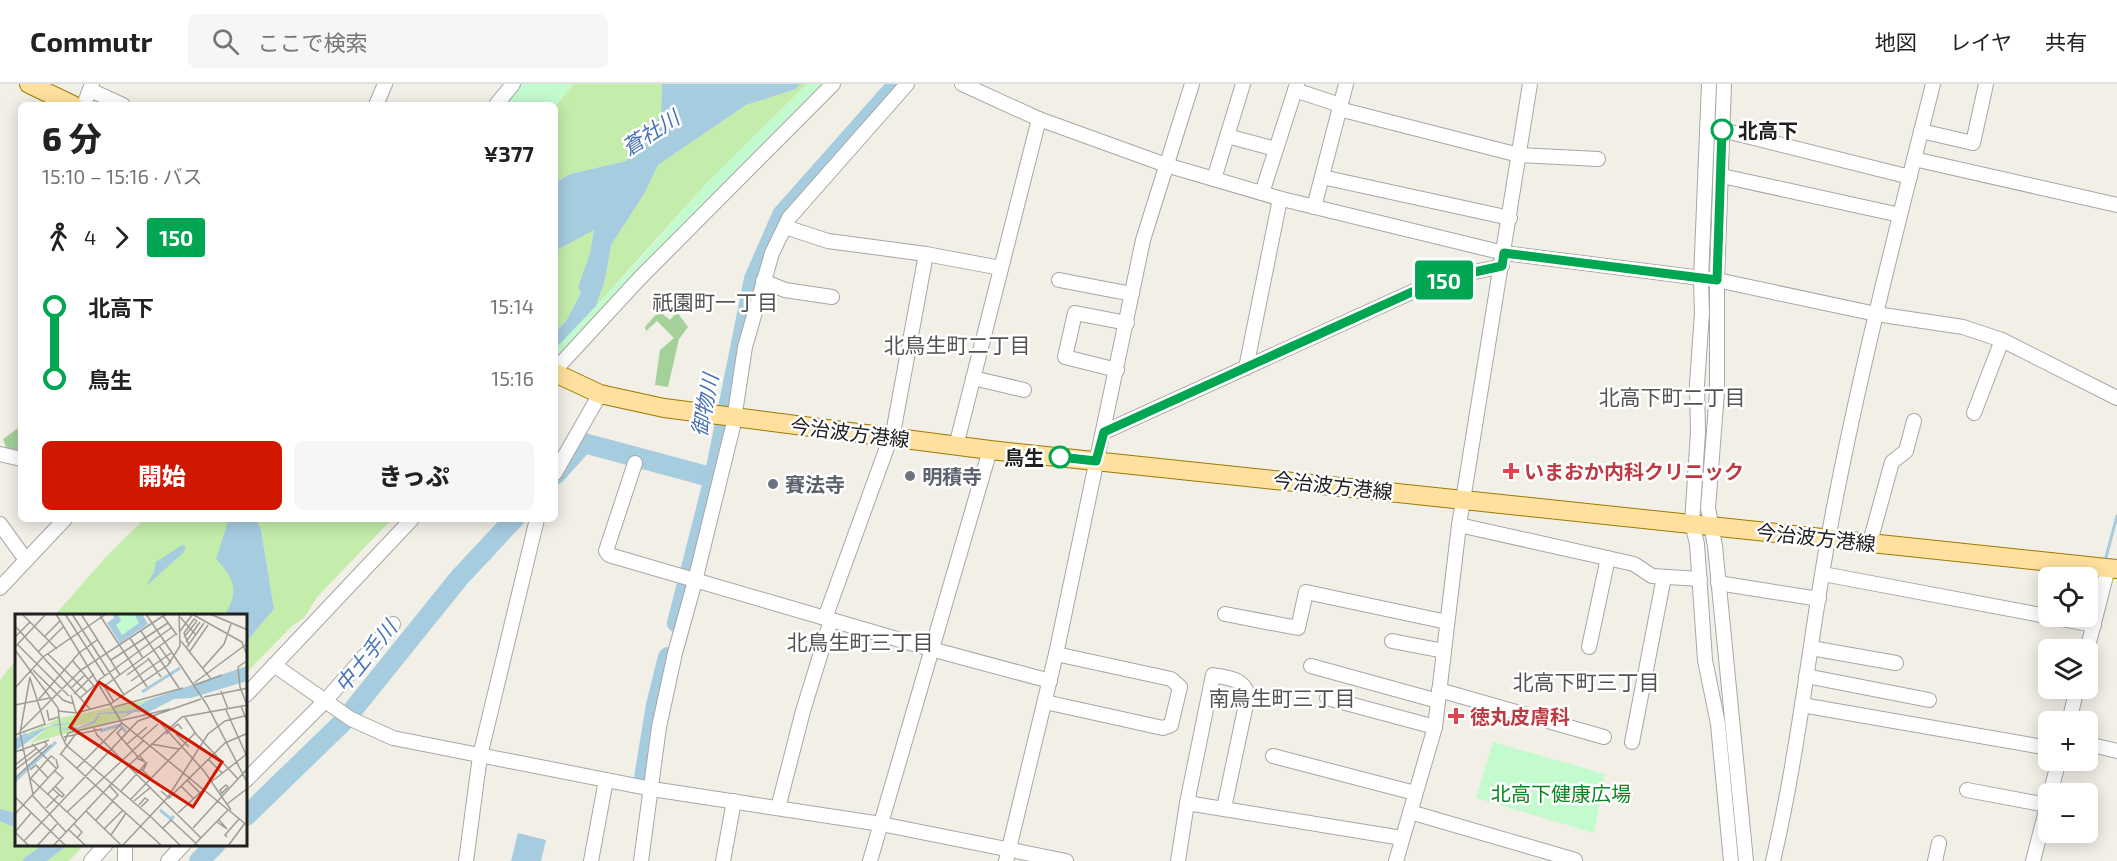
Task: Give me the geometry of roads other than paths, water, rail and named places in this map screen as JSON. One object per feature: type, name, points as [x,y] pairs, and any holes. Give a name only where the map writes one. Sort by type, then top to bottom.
[{"type":"main road","points":[[29,84],[67,102]]},
{"type":"main road","name":"今治波方港線","points":[[558,373],[600,394],[664,408],[733,418],[990,450],[2113,568]]},
{"type":"street","points":[[377,102],[385,84]]},
{"type":"street","points":[[498,102],[513,84]]},
{"type":"street","points":[[558,368],[639,279],[833,84]]},
{"type":"street","points":[[641,861],[659,727],[675,652],[733,426],[745,347],[772,253],[789,218],[907,84]]},
{"type":"street","points":[[962,84],[1040,119],[1167,165],[1280,199],[1503,259],[1717,280],[1876,314],[1963,327],[2002,340],[2117,398]]},
{"type":"street","points":[[1008,855],[1056,654],[1143,240],[1192,84]]},
{"type":"street","points":[[1214,179],[1243,84]]},
{"type":"street","points":[[1314,207],[1346,84]]},
{"type":"street","points":[[1396,861],[1435,727],[1459,525],[1530,84]]},
{"type":"street","points":[[1709,84],[1701,279],[1702,313],[1696,384],[1701,524],[1718,583],[1746,861]]},
{"type":"street","points":[[1724,84],[1717,280],[1717,392],[1708,508],[1701,524],[1697,544],[1706,660],[1718,724],[1731,861]]},
{"type":"street","points":[[1773,861],[1787,802],[1829,537],[1876,314],[1933,84]]},
{"type":"street","points":[[1921,131],[1973,143],[1986,84]]},
{"type":"street","points":[[85,102],[91,87],[118,102]]},
{"type":"street","points":[[1262,193],[1296,87],[1340,107],[1519,155],[1599,159]]},
{"type":"street","points":[[956,446],[1040,119]]},
{"type":"street","points":[[1722,130],[1910,177]]},
{"type":"street","points":[[1227,136],[1276,149]]},
{"type":"street","points":[[1914,159],[2117,205]]},
{"type":"street","points":[[1722,176],[1900,215]]},
{"type":"street","points":[[1322,177],[1510,218]]},
{"type":"street","points":[[1246,368],[1280,199]]},
{"type":"street","points":[[785,227],[828,241],[926,254],[1001,268]]},
{"type":"street","points":[[778,808],[828,619],[891,437],[926,254]]},
{"type":"street","points":[[1104,432],[1414,291],[1503,259]]},
{"type":"street","points":[[1059,280],[1132,294]]},
{"type":"street","points":[[764,281],[785,290],[831,297]]},
{"type":"street","points":[[1117,369],[1065,357],[1075,313],[1126,322]]},
{"type":"street","points":[[1974,413],[2002,340]]},
{"type":"street","points":[[973,378],[1024,390]]},
{"type":"street","points":[[558,468],[600,394]]},
{"type":"street","points":[[1870,542],[1892,462],[1906,451],[1914,421]]},
{"type":"street","points":[[870,861],[990,450]]},
{"type":"street","points":[[0,454],[18,458]]},
{"type":"street","points":[[635,463],[606,551],[609,555],[931,649],[1050,681]]},
{"type":"street","points":[[0,588],[62,522]]},
{"type":"street","points":[[248,693],[409,522]]},
{"type":"street","points":[[466,861],[480,756],[536,522]]},
{"type":"street","points":[[0,524],[26,560]]},
{"type":"street","points":[[1459,525],[1634,564],[1652,576],[1700,579]]},
{"type":"street","points":[[1589,647],[1608,558]]},
{"type":"street","points":[[2098,613],[2113,568]]},
{"type":"street","points":[[1822,574],[2038,614]]},
{"type":"street","points":[[1632,741],[1664,577]]},
{"type":"street","points":[[1718,583],[1819,598]]},
{"type":"street","points":[[1225,614],[1298,628],[1306,592],[1447,622]]},
{"type":"street","points":[[248,778],[325,701],[393,624]]},
{"type":"street","points":[[1392,641],[1444,651]]},
{"type":"street","points":[[1811,648],[1896,663]]},
{"type":"street","points":[[1045,702],[1163,728],[1171,725],[1180,687],[1171,679],[1056,654]]},
{"type":"street","points":[[274,665],[351,718],[393,738],[652,789],[880,824],[1008,855],[1066,861]]},
{"type":"street","points":[[1311,666],[1604,737]]},
{"type":"street","points":[[1178,861],[1187,803],[1213,675],[1238,680],[1246,688],[1248,695],[1224,808]]},
{"type":"street","points":[[1806,676],[1929,700]]},
{"type":"street","points":[[1327,698],[1435,727]]},
{"type":"street","points":[[1802,705],[2038,746]]},
{"type":"street","points":[[2098,746],[2117,751]]},
{"type":"street","points":[[1273,756],[1415,793]]},
{"type":"street","points":[[591,861],[606,780]]},
{"type":"street","points":[[1967,790],[2038,798]]},
{"type":"street","points":[[723,861],[734,801]]},
{"type":"street","points":[[1187,803],[1402,838]]},
{"type":"street","points":[[1410,812],[1575,860]]},
{"type":"street","points":[[2033,861],[2038,842]]},
{"type":"street","points":[[1935,861],[1940,843]]},
{"type":"street","points":[[91,861],[104,846]]},
{"type":"street","points":[[168,861],[182,846]]},
{"type":"water","name":"蒼社川","points":[[662,84],[800,84],[796,89],[746,105],[658,165],[644,194],[611,245],[605,280],[596,306],[558,346],[558,330],[566,321],[581,293],[578,287],[590,253],[594,230],[558,249],[558,181],[570,174],[626,161],[661,115]]},
{"type":"water","points":[[228,522],[257,522],[261,530],[274,609],[248,640],[248,614],[225,614],[232,600],[233,586],[227,572],[216,559]]},
{"type":"water","points":[[182,545],[186,546],[183,553],[146,586],[154,572],[156,562]]},
{"type":"water","points":[[0,809],[15,813],[15,828],[0,821]]},
{"type":"water","points":[[518,833],[546,840],[541,861],[511,861]]},
{"type":"water","points":[[40,846],[67,846],[47,861],[22,861]]},
{"type":"waterway","name":"御物川","points":[[677,623],[714,478],[754,279],[782,215],[898,84]]},
{"type":"waterway","name":"中土手川","points":[[558,472],[584,443],[714,478]]},
{"type":"waterway","points":[[2105,561],[2117,516]]},
{"type":"waterway","name":"中土手川","points":[[248,814],[344,721],[459,578],[511,522]]},
{"type":"waterway","name":"御物川","points":[[644,778],[656,705],[668,657]]},
{"type":"waterway","name":"中土手川","points":[[199,861],[214,846]]},
{"type":"place","name":"北高下","points":[[1722,130]]},
{"type":"place","name":"鳥生","points":[[1060,457]]},
{"type":"place","name":"いまおか内科クリニック","points":[[1511,471]]},
{"type":"place","name":"明積寺","points":[[910,476]]},
{"type":"place","name":"賽法寺","points":[[773,484]]},
{"type":"place","name":"徳丸皮膚科","points":[[1456,716]]},
{"type":"district","name":"祇園町一丁目","points":[[715,301]]},
{"type":"district","name":"北鳥生町二丁目","points":[[957,344]]},
{"type":"district","name":"北高下町二丁目","points":[[1672,396]]},
{"type":"district","name":"北鳥生町三丁目","points":[[860,641]]},
{"type":"district","name":"北高下町三丁目","points":[[1586,681]]},
{"type":"district","name":"南鳥生町三丁目","points":[[1282,697]]},
{"type":"park label","name":"北高下健康広場","points":[[1561,793]]}]
